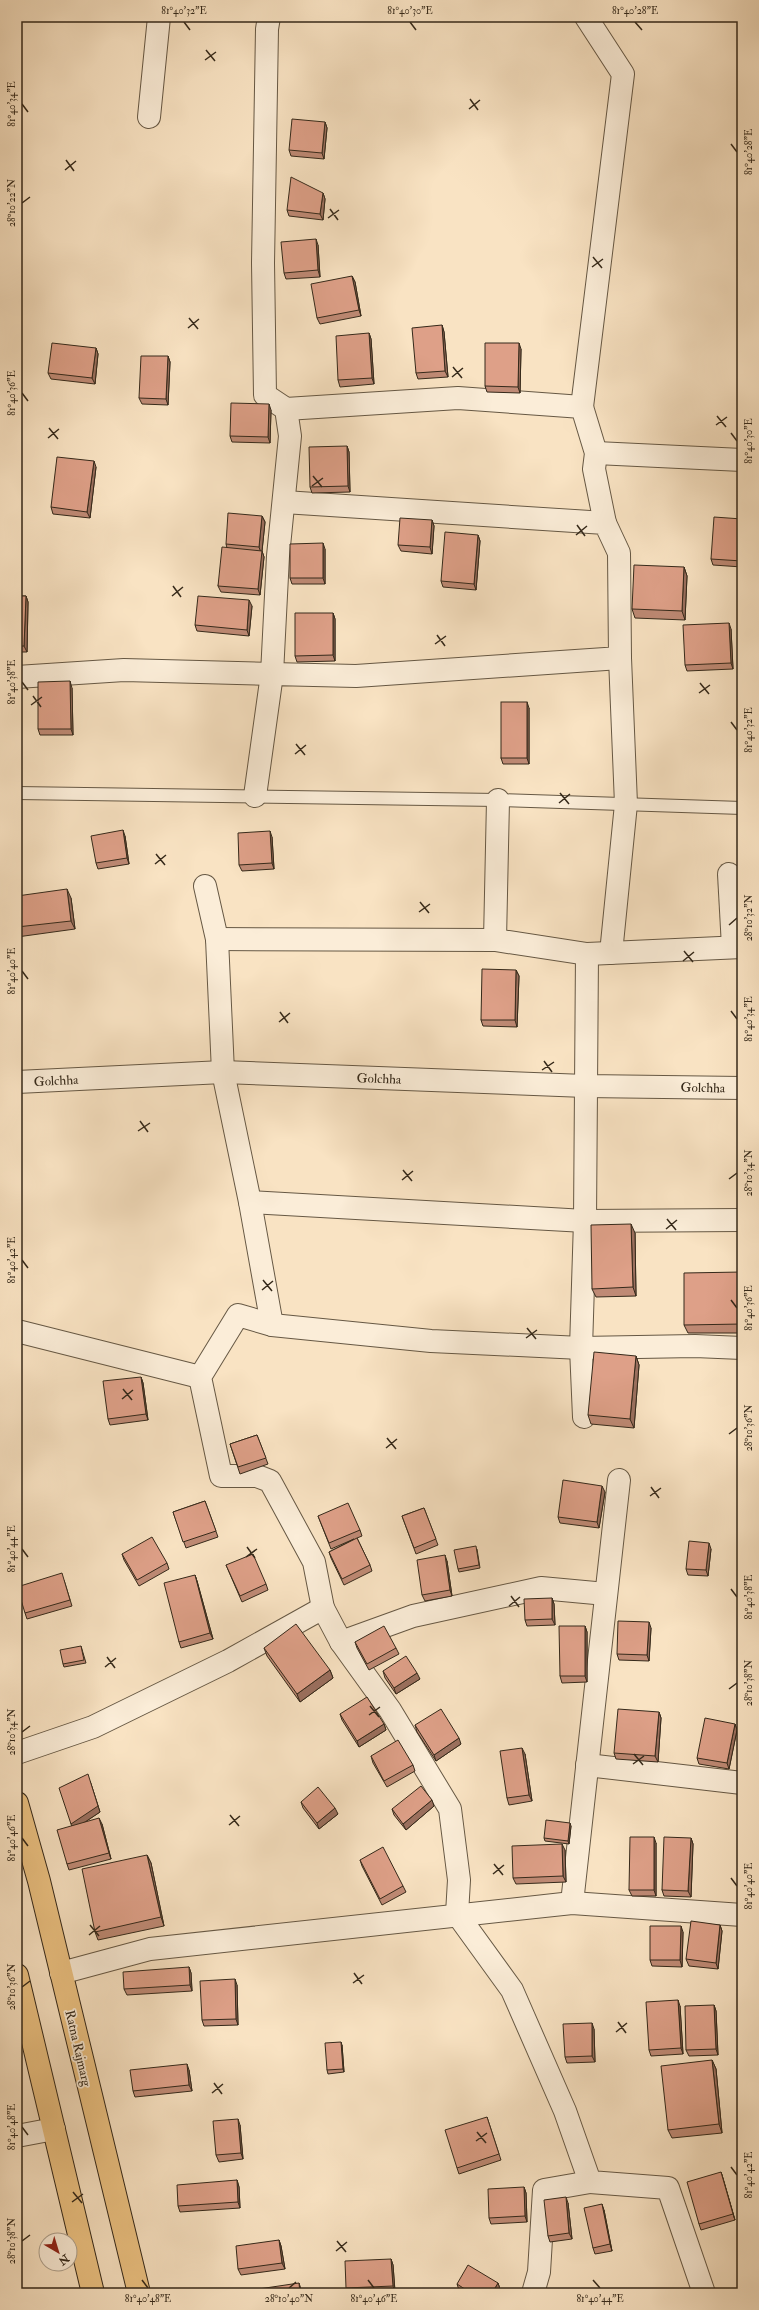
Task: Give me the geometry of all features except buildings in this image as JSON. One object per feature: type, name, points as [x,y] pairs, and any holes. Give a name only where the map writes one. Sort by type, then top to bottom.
[{"type":"highway","name":"Ratna Rajmarg","points":[[17,1803],[39,1881],[139,2293]]},
{"type":"highway","points":[[17,1975],[93,2293]]},
{"type":"street","points":[[149,117],[159,17]]},
{"type":"street","points":[[269,17],[267,30],[262,263],[265,395],[286,409],[458,398],[582,407]]},
{"type":"street","points":[[586,17],[623,74],[582,407],[596,452],[594,469],[605,523],[620,553],[620,658],[626,804],[610,953]]},
{"type":"street","points":[[255,796],[272,674],[290,436],[286,409]]},
{"type":"street","points":[[596,452],[742,460]]},
{"type":"street","points":[[284,502],[605,523]]},
{"type":"street","points":[[17,677],[124,670],[356,676],[620,658]]},
{"type":"street","points":[[495,940],[498,800]]},
{"type":"street","points":[[217,939],[495,940],[587,954],[738,947],[729,874]]},
{"type":"street","points":[[205,886],[217,939],[223,1072],[250,1202],[272,1325]]},
{"type":"street","points":[[584,1417],[581,1348],[585,1221],[587,954]]},
{"type":"street","name":"Golchha","points":[[17,1082],[223,1072],[585,1086],[742,1088]]},
{"type":"street","points":[[250,1202],[585,1221],[742,1220]]},
{"type":"street","points":[[590,2182],[565,2111],[512,1990],[457,1914],[459,1880],[450,1808],[390,1710],[341,1642],[323,1608],[314,1562],[270,1481],[257,1476],[221,1476],[200,1377],[238,1315],[272,1325],[431,1341],[581,1348],[695,1346],[742,1348]]},
{"type":"street","points":[[17,1331],[200,1377]]},
{"type":"street","points":[[572,1903],[619,1480]]},
{"type":"street","points":[[341,1642],[413,1616],[541,1588],[606,1594]]},
{"type":"street","points":[[17,1753],[93,1727],[228,1661],[323,1608]]},
{"type":"street","points":[[587,1765],[742,1783]]},
{"type":"street","points":[[61,1973],[150,1949],[457,1914],[572,1903],[742,1915]]},
{"type":"street","points":[[17,2136],[54,2129]]},
{"type":"street","points":[[533,2293],[539,2272],[544,2190],[590,2182],[668,2188],[704,2293]]},
{"type":"lane","points":[[17,793],[498,800],[742,808]]}]
